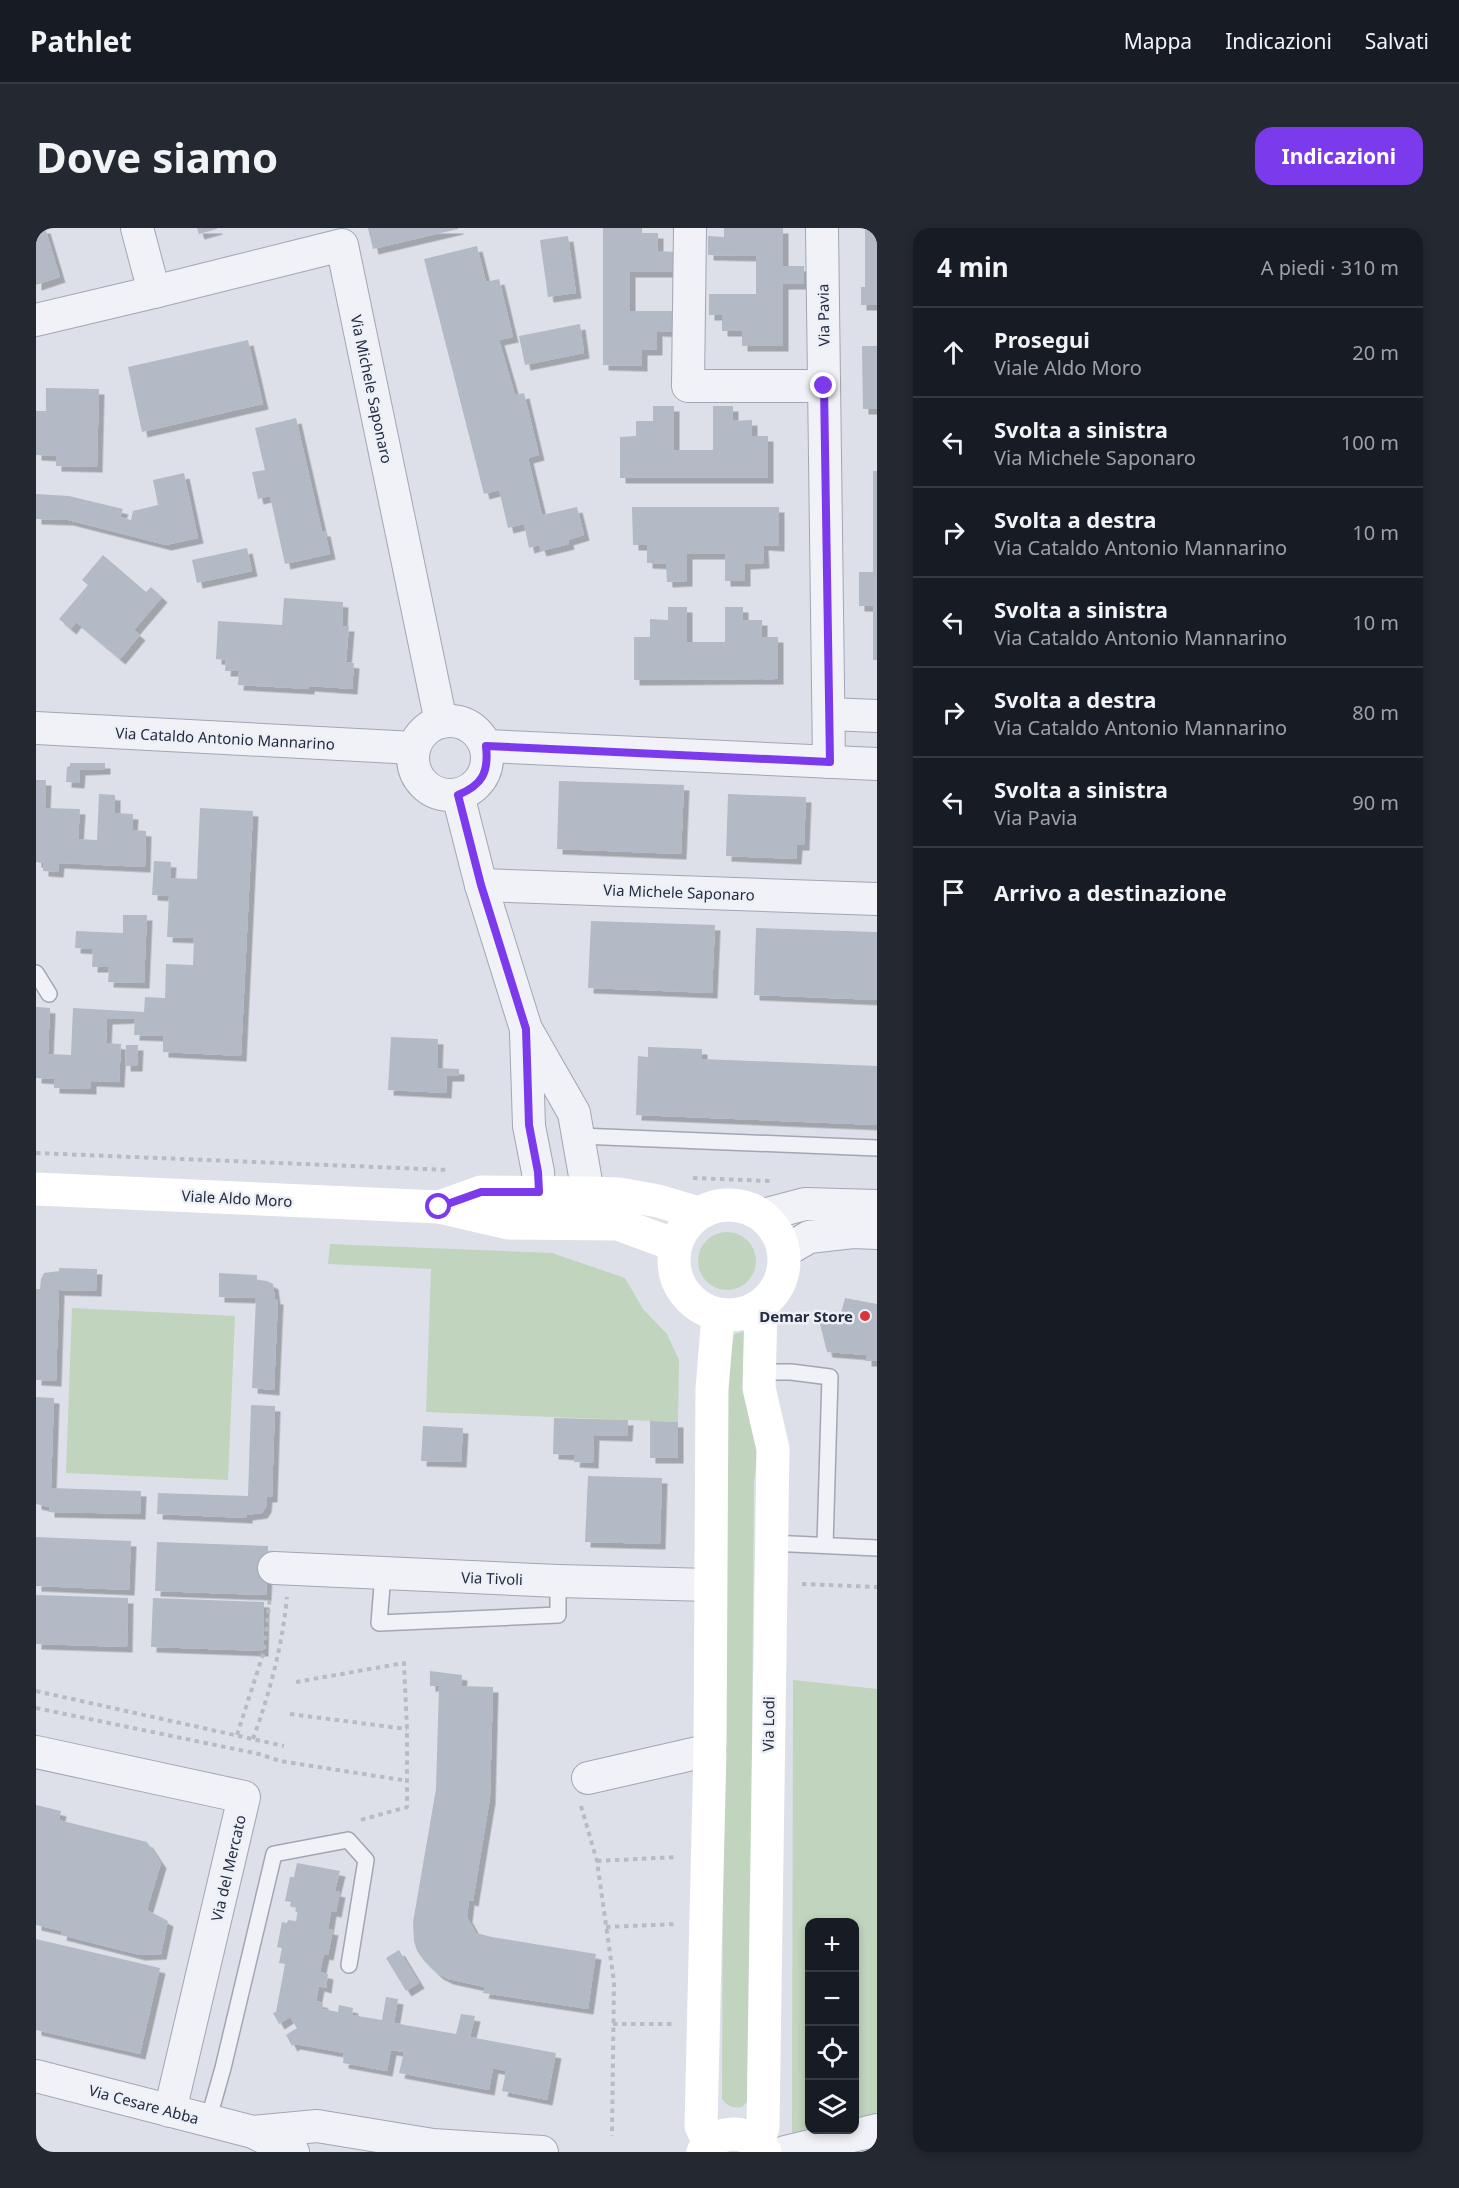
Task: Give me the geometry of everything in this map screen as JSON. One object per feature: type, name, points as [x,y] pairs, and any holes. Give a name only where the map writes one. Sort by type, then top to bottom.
[{"type":"street","points":[[136,228],[154,292]]},
{"type":"street","points":[[690,228],[688,386],[824,386]]},
{"type":"street","name":"Via Pavia","points":[[822,228],[830,762]]},
{"type":"street","name":"Via Michele Saponaro","points":[[36,320],[342,246],[441,722]]},
{"type":"street","points":[[829,714],[877,716]]},
{"type":"street","points":[[455,721],[468,725],[479,734],[486,746],[488,762],[483,777],[472,789],[458,795],[442,795],[428,789],[418,778],[413,763],[414,748],[419,736],[429,727],[441,722],[455,721]]},
{"type":"street","name":"Via Cataldo Antonio Mannarino","points":[[36,728],[414,748]]},
{"type":"street","points":[[486,746],[877,764]]},
{"type":"street","points":[[458,795],[481,885],[526,1029],[574,1113],[580,1136],[588,1193]]},
{"type":"street","name":"Via Michele Saponaro","points":[[481,885],[877,899]]},
{"type":"street","points":[[526,1029],[529,1125],[538,1172],[539,1192]]},
{"type":"street","name":"Viale Aldo Moro","points":[[36,1189],[439,1207],[508,1223],[618,1224],[675,1245]]},
{"type":"street","name":"Viale Aldo Moro","points":[[439,1207],[481,1192],[588,1193],[619,1194],[658,1201],[699,1213]]},
{"type":"street","points":[[763,1215],[805,1204],[877,1206]]},
{"type":"street","points":[[720,1205],[742,1206],[763,1215],[777,1231],[784,1251],[784,1272],[776,1292],[761,1307],[740,1315],[718,1316],[691,1302],[675,1275],[675,1245],[684,1227],[699,1213],[720,1205]]},
{"type":"street","points":[[784,1251],[809,1237],[853,1232],[877,1233]]},
{"type":"street","name":"Via Lodi","points":[[761,1307],[759,1388],[772,1449],[763,2127],[770,2149]]},
{"type":"street","points":[[718,1316],[712,1389],[710,1750],[700,2126],[706,2148],[719,2136],[733,2133],[747,2135],[770,2149],[868,2138]]},
{"type":"street","name":"Via Tivoli","points":[[277,1583],[383,1574],[710,1585]]},
{"type":"street","points":[[584,1790],[710,1750]]},
{"type":"street","name":"Via del Mercato","points":[[36,1752],[244,1797],[170,2111]]},
{"type":"street","name":"Via Cesare Abba","points":[[36,2076],[253,2132],[293,2152]]},
{"type":"street","name":"Via Cesare Abba","points":[[253,2132],[317,2126],[433,2145],[542,2152]]},
{"type":"lane","points":[[36,973],[49,994]]},
{"type":"lane","points":[[580,1136],[877,1148]]},
{"type":"lane","points":[[760,1372],[791,1372],[830,1377],[825,1545]]},
{"type":"lane","points":[[771,1543],[877,1548]]},
{"type":"lane","points":[[383,1574],[379,1623],[558,1615],[558,1581]]},
{"type":"lane","points":[[208,2121],[223,2068],[274,1854],[348,1840],[366,1860],[349,1965]]},
{"type":"path","points":[[237,1735],[264,1651],[277,1583]]},
{"type":"path","points":[[253,1739],[276,1667],[284,1631],[277,1583]]},
{"type":"path","points":[[800,1584],[877,1587]]},
{"type":"path","points":[[296,1682],[404,1663],[407,1807],[352,1822]]},
{"type":"path","points":[[36,1691],[284,1746]]},
{"type":"path","points":[[36,1708],[259,1754],[280,1761],[408,1781]]},
{"type":"path","points":[[290,1714],[407,1729]]},
{"type":"path","points":[[584,1790],[597,1861],[614,1982],[612,2136]]},
{"type":"path","points":[[597,1861],[683,1857]]},
{"type":"path","points":[[606,1926],[682,1924]]},
{"type":"path","points":[[613,2024],[682,2023]]},
{"type":"green space","points":[[721,1232],[733,1232],[748,1240],[756,1255],[756,1267],[748,1282],[733,1290],[721,1290],[706,1282],[698,1267],[698,1255],[706,1240]]},
{"type":"green space","points":[[330,1244],[552,1253],[625,1278],[643,1309],[667,1334],[679,1360],[678,1422],[426,1412],[431,1269],[328,1264]]},
{"type":"green space","points":[[72,1308],[235,1316],[228,1480],[66,1473]]},
{"type":"green space","points":[[747,1331],[757,1456],[754,1483],[749,2095],[742,2107],[736,2107],[722,2099],[725,1396],[734,1334]]},
{"type":"green space","points":[[793,1680],[877,1689],[877,2114],[859,2118],[859,1918],[805,1918],[805,2130],[792,2133]]},
{"type":"building","points":[[36,228],[45,228],[60,277],[36,285]]},
{"type":"building","points":[[197,228],[217,228],[217,229],[199,234]]},
{"type":"building","points":[[368,228],[458,228],[458,229],[373,249]]},
{"type":"building","points":[[603,228],[642,228],[642,233],[658,233],[658,251],[675,252],[675,272],[630,272],[630,311],[674,311],[674,332],[657,331],[657,350],[642,350],[642,366],[603,365]]},
{"type":"building","points":[[724,228],[783,228],[783,266],[804,266],[804,284],[783,284],[783,346],[742,346],[742,331],[722,331],[722,315],[709,315],[709,294],[756,294],[756,256],[708,255],[708,236],[724,237]]},
{"type":"building","points":[[865,228],[877,228],[877,305],[861,305],[861,287],[865,287]]},
{"type":"building","points":[[568,236],[576,293],[548,297],[540,240]]},
{"type":"building","points":[[477,246],[486,282],[499,279],[513,337],[499,340],[515,395],[524,393],[539,455],[528,458],[542,515],[577,507],[584,535],[568,540],[569,544],[541,551],[539,545],[529,548],[524,524],[508,528],[499,490],[484,494],[424,259]]},
{"type":"building","points":[[580,324],[584,353],[525,365],[519,336]]},
{"type":"building","points":[[248,340],[263,404],[142,432],[128,367]]},
{"type":"building","points":[[862,346],[877,346],[877,409],[863,409]]},
{"type":"building","points":[[46,388],[99,389],[97,467],[56,466],[56,456],[36,455],[36,411],[46,411]]},
{"type":"building","points":[[653,406],[674,406],[674,450],[713,450],[713,406],[733,406],[733,421],[752,420],[752,436],[768,436],[768,478],[620,478],[620,437],[636,436],[636,421],[653,421]]},
{"type":"building","points":[[296,418],[322,531],[325,531],[330,554],[285,564],[270,496],[258,499],[252,472],[265,470],[255,428]]},
{"type":"building","points":[[873,471],[877,471],[877,660],[873,660],[873,606],[859,606],[859,572],[873,572]]},
{"type":"building","points":[[184,473],[198,538],[166,545],[68,520],[36,519],[36,494],[69,496],[123,509],[120,517],[131,520],[133,511],[158,505],[153,480]]},
{"type":"building","points":[[632,507],[779,507],[779,546],[763,545],[764,563],[745,564],[745,581],[725,581],[725,554],[687,554],[687,581],[667,582],[666,564],[647,563],[647,545],[633,545]]},
{"type":"building","points":[[247,548],[252,571],[197,583],[192,560]]},
{"type":"building","points":[[103,555],[146,592],[151,587],[162,597],[134,630],[140,635],[120,659],[76,622],[71,629],[59,619],[88,585],[82,580]]},
{"type":"building","points":[[284,598],[343,602],[342,626],[349,626],[346,662],[354,663],[352,689],[238,685],[239,671],[225,671],[226,660],[216,659],[218,621],[282,625]]},
{"type":"building","points":[[668,607],[687,607],[687,642],[725,642],[725,607],[743,607],[743,620],[762,620],[762,637],[778,637],[778,679],[634,680],[634,637],[650,637],[650,619],[668,620]]},
{"type":"building","points":[[70,763],[105,763],[105,769],[80,770],[79,783],[66,782],[67,767]]},
{"type":"building","points":[[36,780],[46,780],[45,808],[80,809],[78,839],[97,840],[99,794],[115,795],[115,813],[133,814],[132,830],[146,831],[145,867],[59,863],[58,872],[43,871],[43,863],[36,862]]},
{"type":"building","points":[[559,781],[684,785],[681,854],[557,849]]},
{"type":"building","points":[[728,794],[806,797],[804,845],[797,845],[796,859],[726,856]]},
{"type":"building","points":[[200,808],[253,811],[241,1056],[163,1052],[163,1036],[134,1035],[135,1018],[107,1019],[106,1043],[121,1044],[119,1082],[91,1081],[91,1089],[54,1088],[54,1079],[36,1078],[36,1007],[50,1008],[48,1054],[71,1055],[73,1008],[144,1012],[145,997],[165,998],[166,964],[193,965],[194,938],[167,937],[169,896],[152,895],[154,861],[171,862],[170,878],[197,879]]},
{"type":"building","points":[[123,915],[147,915],[144,983],[108,982],[109,967],[92,967],[93,949],[75,948],[76,931],[123,933]]},
{"type":"building","points":[[591,921],[715,925],[712,993],[588,988]]},
{"type":"building","points":[[756,928],[877,932],[877,1000],[754,995]]},
{"type":"building","points":[[391,1037],[438,1039],[437,1068],[459,1069],[459,1076],[447,1076],[446,1093],[388,1090]]},
{"type":"building","points":[[126,1045],[138,1045],[137,1066],[125,1066]]},
{"type":"building","points":[[648,1047],[702,1049],[702,1059],[877,1066],[877,1125],[636,1115],[638,1056],[648,1057]]},
{"type":"building","points":[[59,1268],[97,1269],[96,1291],[59,1290],[56,1381],[36,1380],[36,1289],[40,1289],[44,1273],[59,1271]]},
{"type":"building","points":[[219,1273],[257,1275],[257,1280],[273,1284],[275,1299],[278,1299],[274,1390],[252,1388],[256,1298],[219,1297]]},
{"type":"building","points":[[845,1298],[877,1304],[877,1361],[866,1361],[866,1355],[827,1352],[818,1316],[840,1317]]},
{"type":"building","points":[[36,1397],[54,1398],[51,1488],[141,1491],[140,1514],[49,1512],[49,1507],[36,1504]]},
{"type":"building","points":[[251,1405],[275,1406],[272,1497],[267,1497],[266,1507],[262,1513],[247,1515],[247,1518],[157,1514],[158,1493],[248,1496]]},
{"type":"building","points":[[554,1418],[628,1420],[627,1436],[594,1435],[593,1463],[574,1462],[575,1455],[553,1454]]},
{"type":"building","points":[[650,1421],[678,1422],[678,1458],[650,1458]]},
{"type":"building","points":[[423,1426],[463,1428],[461,1462],[421,1461]]},
{"type":"building","points":[[588,1476],[662,1478],[660,1544],[585,1542]]},
{"type":"building","points":[[36,1537],[131,1541],[129,1590],[36,1586]]},
{"type":"building","points":[[157,1542],[268,1546],[266,1595],[155,1591]]},
{"type":"building","points":[[36,1595],[128,1598],[127,1647],[36,1644]]},
{"type":"building","points":[[153,1598],[264,1602],[263,1651],[151,1647]]},
{"type":"building","points":[[430,1671],[462,1675],[461,1686],[493,1687],[490,1798],[473,1901],[469,1900],[467,1917],[476,1933],[596,1954],[588,2009],[483,1993],[485,1987],[448,1979],[438,1974],[417,1951],[413,1922],[436,1789],[439,1686],[430,1686]]},
{"type":"building","points":[[36,1805],[61,1811],[59,1820],[147,1842],[161,1863],[147,1910],[168,1921],[161,1954],[140,1955],[61,1935],[62,1931],[36,1925]]},
{"type":"building","points":[[297,1863],[340,1871],[335,1891],[340,1892],[336,1912],[331,1911],[328,1929],[333,1930],[328,1955],[324,1954],[320,1972],[328,1974],[326,1988],[319,1986],[316,2001],[323,2003],[322,2009],[338,2012],[339,2005],[353,2008],[352,2015],[382,2020],[386,1997],[398,1999],[394,2023],[456,2034],[461,2014],[475,2016],[470,2037],[556,2053],[547,2100],[502,2091],[506,2071],[493,2068],[489,2090],[399,2073],[404,2052],[391,2050],[387,2071],[343,2063],[344,2053],[295,2044],[292,2046],[286,2035],[297,2028],[290,2017],[279,2024],[273,2013],[276,2012],[285,1964],[279,1963],[282,1948],[277,1947],[282,1922],[296,1921],[298,1908],[290,1906],[291,1902],[285,1901],[290,1877],[294,1877]]},
{"type":"building","points":[[36,1939],[160,1968],[140,2054],[36,2030]]},
{"type":"building","points":[[399,1950],[419,1983],[406,1991],[386,1958]]},
{"type":"place","name":"Demar Store","points":[[865,1316]]},
{"type":"route","points":[[439,1207],[481,1192],[539,1192],[538,1172],[529,1125],[526,1029],[481,885],[458,795],[472,789],[483,777],[488,762],[486,746],[830,762],[824,386]]}]
